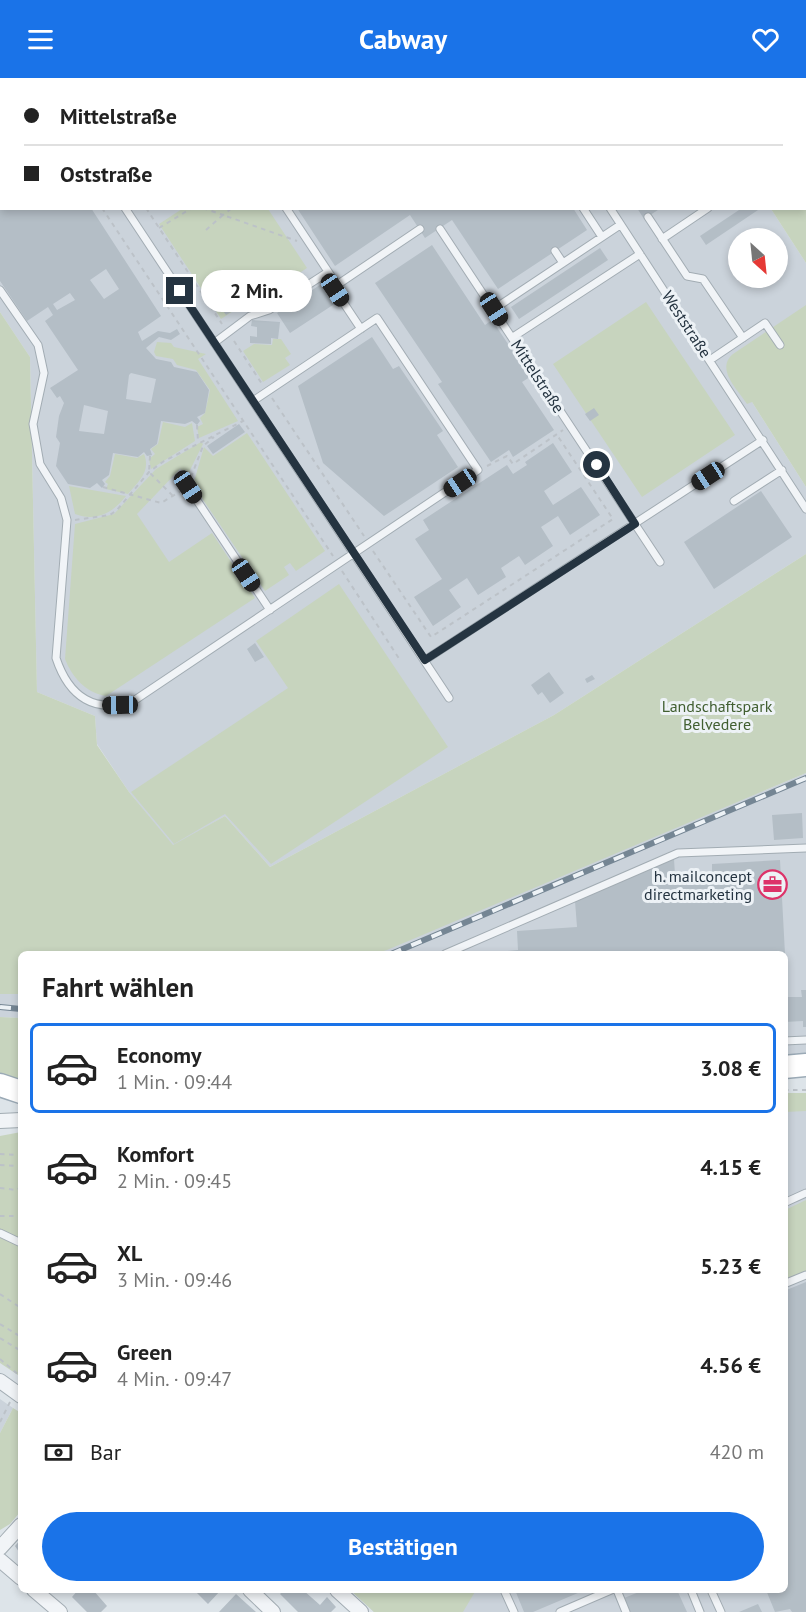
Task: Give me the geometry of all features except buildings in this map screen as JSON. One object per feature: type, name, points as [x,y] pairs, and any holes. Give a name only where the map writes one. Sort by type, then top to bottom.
[{"type":"main road","points":[[788,1067],[806,1065]]},
{"type":"main road","points":[[788,1079],[806,1079]]},
{"type":"main road","points":[[0,1085],[18,1091]]},
{"type":"street","points":[[0,1121],[18,1120]]},
{"type":"street","points":[[0,1381],[18,1394]]},
{"type":"street","points":[[0,1548],[18,1528]]},
{"type":"street","points":[[0,1560],[18,1575]]},
{"type":"street","points":[[38,1593],[60,1612]]},
{"type":"street","points":[[253,1593],[273,1612]]},
{"type":"street","points":[[340,1593],[361,1612]]},
{"type":"lane","points":[[126,210],[449,698]]},
{"type":"lane","points":[[287,210],[337,285]]},
{"type":"lane","points":[[584,210],[602,237]]},
{"type":"lane","name":"Weststraße","points":[[611,210],[806,509]]},
{"type":"lane","points":[[662,239],[705,210]]},
{"type":"lane","points":[[648,217],[687,276],[703,279],[743,338]]},
{"type":"lane","points":[[494,309],[620,225]]},
{"type":"lane","name":"Mittelstraße","points":[[440,229],[660,562]]},
{"type":"lane","points":[[361,329],[335,290],[337,285],[420,230]]},
{"type":"lane","points":[[555,251],[563,263]]},
{"type":"lane","points":[[513,337],[640,254]]},
{"type":"lane","points":[[214,343],[250,315],[269,310],[328,272]]},
{"type":"lane","points":[[0,290],[38,345],[44,373],[33,424],[40,464],[61,498],[67,520],[56,658],[63,677],[79,696],[102,706],[120,705],[135,700],[478,470],[377,318],[253,401]]},
{"type":"lane","points":[[710,360],[765,323],[780,345]]},
{"type":"lane","points":[[425,660],[763,440]]},
{"type":"lane","points":[[734,501],[782,470]]},
{"type":"lane","points":[[188,487],[270,610]]},
{"type":"lane","points":[[452,951],[678,854],[806,848]]},
{"type":"lane","points":[[788,1041],[806,1040]]},
{"type":"lane","points":[[788,1201],[806,1193]]},
{"type":"lane","points":[[0,1233],[18,1242]]},
{"type":"lane","points":[[788,1282],[806,1275]]},
{"type":"lane","points":[[505,1593],[514,1612]]},
{"type":"lane","points":[[561,1612],[604,1593]]},
{"type":"lane","points":[[618,1593],[626,1612]]},
{"type":"lane","points":[[692,1593],[700,1612]]},
{"type":"lane","points":[[712,1593],[721,1612]]},
{"type":"path","points":[[103,210],[400,660]]},
{"type":"path","points":[[147,210],[431,638],[613,519],[557,435]]},
{"type":"path","points":[[159,228],[189,210]]},
{"type":"path","points":[[213,210],[294,242],[305,237]]},
{"type":"path","points":[[206,230],[229,210]]},
{"type":"path","points":[[103,488],[161,503],[188,487],[203,446],[217,435],[243,421]]},
{"type":"path","points":[[197,425],[198,441]]},
{"type":"path","points":[[478,470],[507,456],[513,464],[571,425]]},
{"type":"path","points":[[67,520],[110,514],[149,472],[198,441],[217,435]]},
{"type":"path","points":[[150,456],[149,472],[172,496]]},
{"type":"path","points":[[788,1090],[806,1090]]},
{"type":"path","points":[[0,1154],[18,1155]]},
{"type":"path","points":[[0,1165],[18,1166]]},
{"type":"path","points":[[0,1188],[18,1189]]},
{"type":"path","points":[[0,1216],[18,1216]]},
{"type":"path","points":[[0,1294],[18,1306]]},
{"type":"path","points":[[0,1324],[18,1335]]},
{"type":"path","points":[[0,1338],[18,1349]]},
{"type":"path","points":[[0,1422],[8,1404]]},
{"type":"shaded area","points":[[0,210],[772,210],[783,228],[728,228],[728,288],[788,288],[788,235],[806,263],[806,378],[752,402],[806,487],[806,554],[554,715],[270,867],[225,816],[173,846],[129,792],[97,744],[95,716],[37,692],[30,357],[0,312]]},
{"type":"shaded area","points":[[806,773],[806,1060],[788,1061],[788,951],[380,951]]},
{"type":"shaded area","points":[[0,994],[18,994],[18,1018],[0,1017]]},
{"type":"shaded area","points":[[806,1104],[806,1612],[374,1612],[353,1593],[788,1593],[788,1106]]},
{"type":"shaded area","points":[[0,1399],[13,1408],[0,1433]]},
{"type":"green space","points":[[180,210],[269,210],[307,268],[261,298],[258,295],[221,319],[159,224]]},
{"type":"green space","points":[[772,210],[806,210],[806,263],[788,235],[788,228],[783,228]]},
{"type":"green space","points":[[646,302],[735,435],[642,497],[553,364]]},
{"type":"green space","points":[[806,305],[806,487],[752,402],[747,404],[734,386],[726,366],[733,354]]},
{"type":"green space","name":"Landschaftspark Belvedere","points":[[0,312],[30,357],[37,692],[95,716],[97,745],[129,792],[173,845],[225,816],[270,867],[554,715],[806,554],[806,773],[384,951],[18,951],[18,994],[0,994]]},
{"type":"green space","points":[[273,339],[281,339],[291,354],[285,358],[290,365],[263,382],[243,351],[254,344],[272,345]]},
{"type":"green space","points":[[157,342],[171,343],[174,347],[206,354],[198,359],[238,421],[199,438],[197,427],[203,424],[200,418],[205,413],[210,390],[196,370],[177,365],[173,359],[156,356],[154,352]]},
{"type":"green space","points":[[163,422],[185,427],[192,423],[195,441],[151,469],[149,459],[155,454],[151,449],[158,444]]},
{"type":"green space","points":[[247,433],[325,551],[296,571],[290,563],[284,567],[289,575],[265,591],[193,485],[204,447],[213,456]]},
{"type":"green space","points":[[201,442],[203,444],[188,474],[180,469],[137,514],[169,562],[212,533],[255,598],[106,696],[99,694],[81,683],[65,659],[75,524],[114,514],[156,469]]},
{"type":"green space","points":[[115,454],[137,458],[144,454],[146,460],[145,471],[128,494],[106,489],[108,484],[105,482],[110,476]]},
{"type":"green space","points":[[69,486],[126,496],[116,507],[104,514],[83,516],[75,514]]},
{"type":"green space","points":[[339,584],[448,747],[271,864],[225,814],[174,844],[131,792],[288,688],[256,641]]},
{"type":"green space","points":[[0,1017],[18,1018],[18,1080],[0,1075]]},
{"type":"green space","points":[[788,1093],[806,1093],[806,1111],[788,1112]]},
{"type":"green space","points":[[18,1133],[18,1375],[0,1363],[0,1136]]},
{"type":"green space","points":[[806,1200],[806,1271],[788,1279],[788,1209]]},
{"type":"green space","points":[[13,1408],[18,1411],[18,1515],[10,1524],[0,1530],[0,1433]]},
{"type":"green space","points":[[353,1593],[474,1593],[463,1612],[374,1612]]},
{"type":"railway","points":[[398,951],[806,778]]},
{"type":"railway","points":[[0,1007],[18,1009]]},
{"type":"place","name":"h. mailconcept directmarketing","points":[[773,885]]},
{"type":"route","points":[[180,291],[425,660],[635,524],[597,465]]}]
